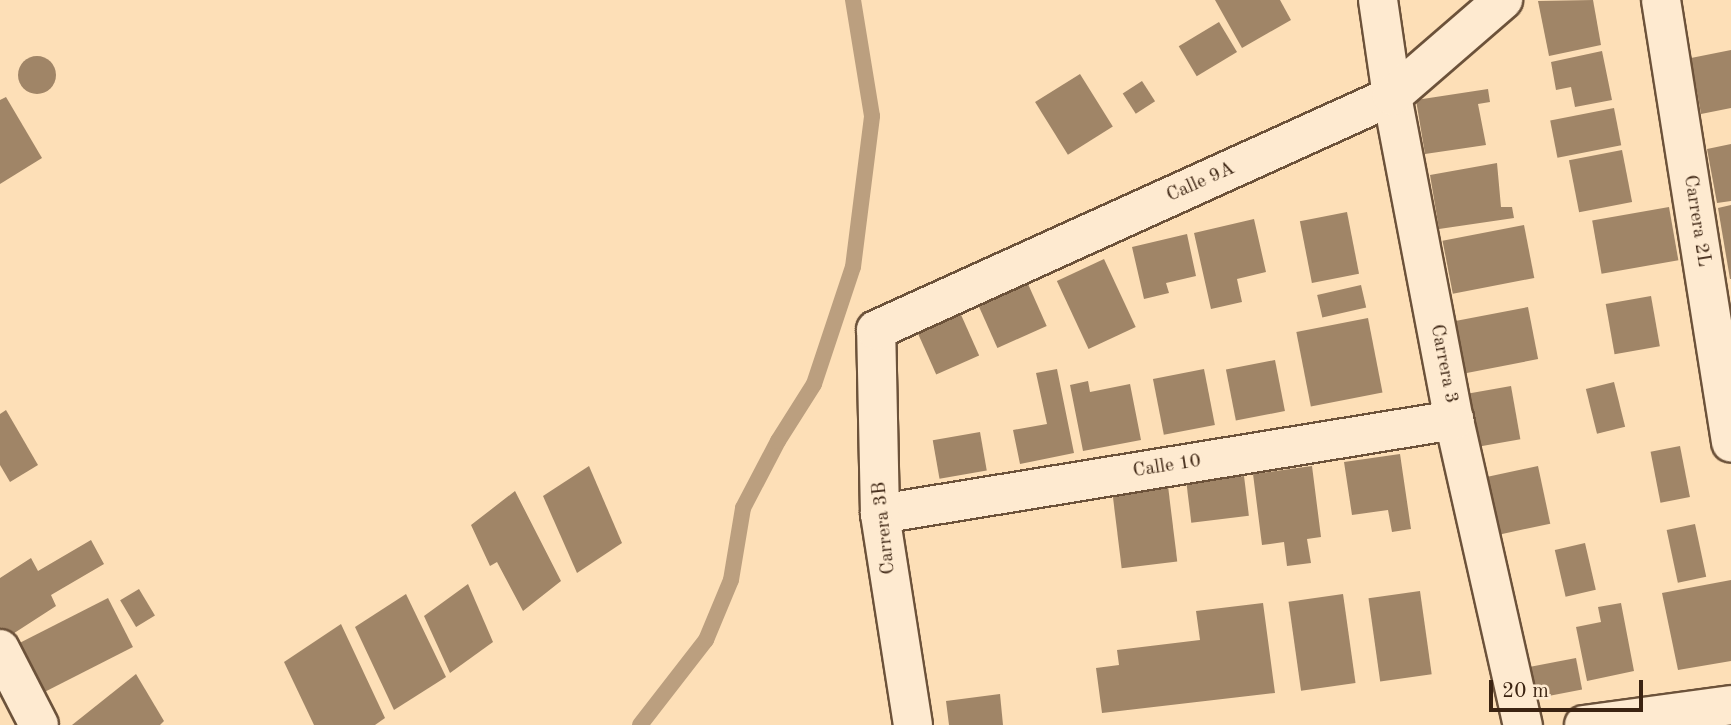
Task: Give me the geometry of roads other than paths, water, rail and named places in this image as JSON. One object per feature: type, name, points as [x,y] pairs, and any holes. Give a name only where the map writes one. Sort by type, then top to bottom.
[{"type":"street","name":"Carrera 3","points":[[1378,0],[1392,96],[1454,420],[1523,725]]},
{"type":"street","name":"Calle 9A","points":[[876,330],[1392,96],[1503,0]]},
{"type":"street","name":"Carrera 2L","points":[[1661,0],[1731,442]]},
{"type":"street","name":"Carrera 3B","points":[[876,330],[880,514],[913,725]]},
{"type":"street","name":"Calle 10","points":[[880,514],[1454,420]]},
{"type":"street","points":[[0,649],[39,725]]},
{"type":"street","points":[[1584,725],[1731,705]]},
{"type":"waterway","points":[[640,725],[706,640],[731,580],[743,508],[778,441],[814,384],[853,267],[872,116],[853,0]]}]
